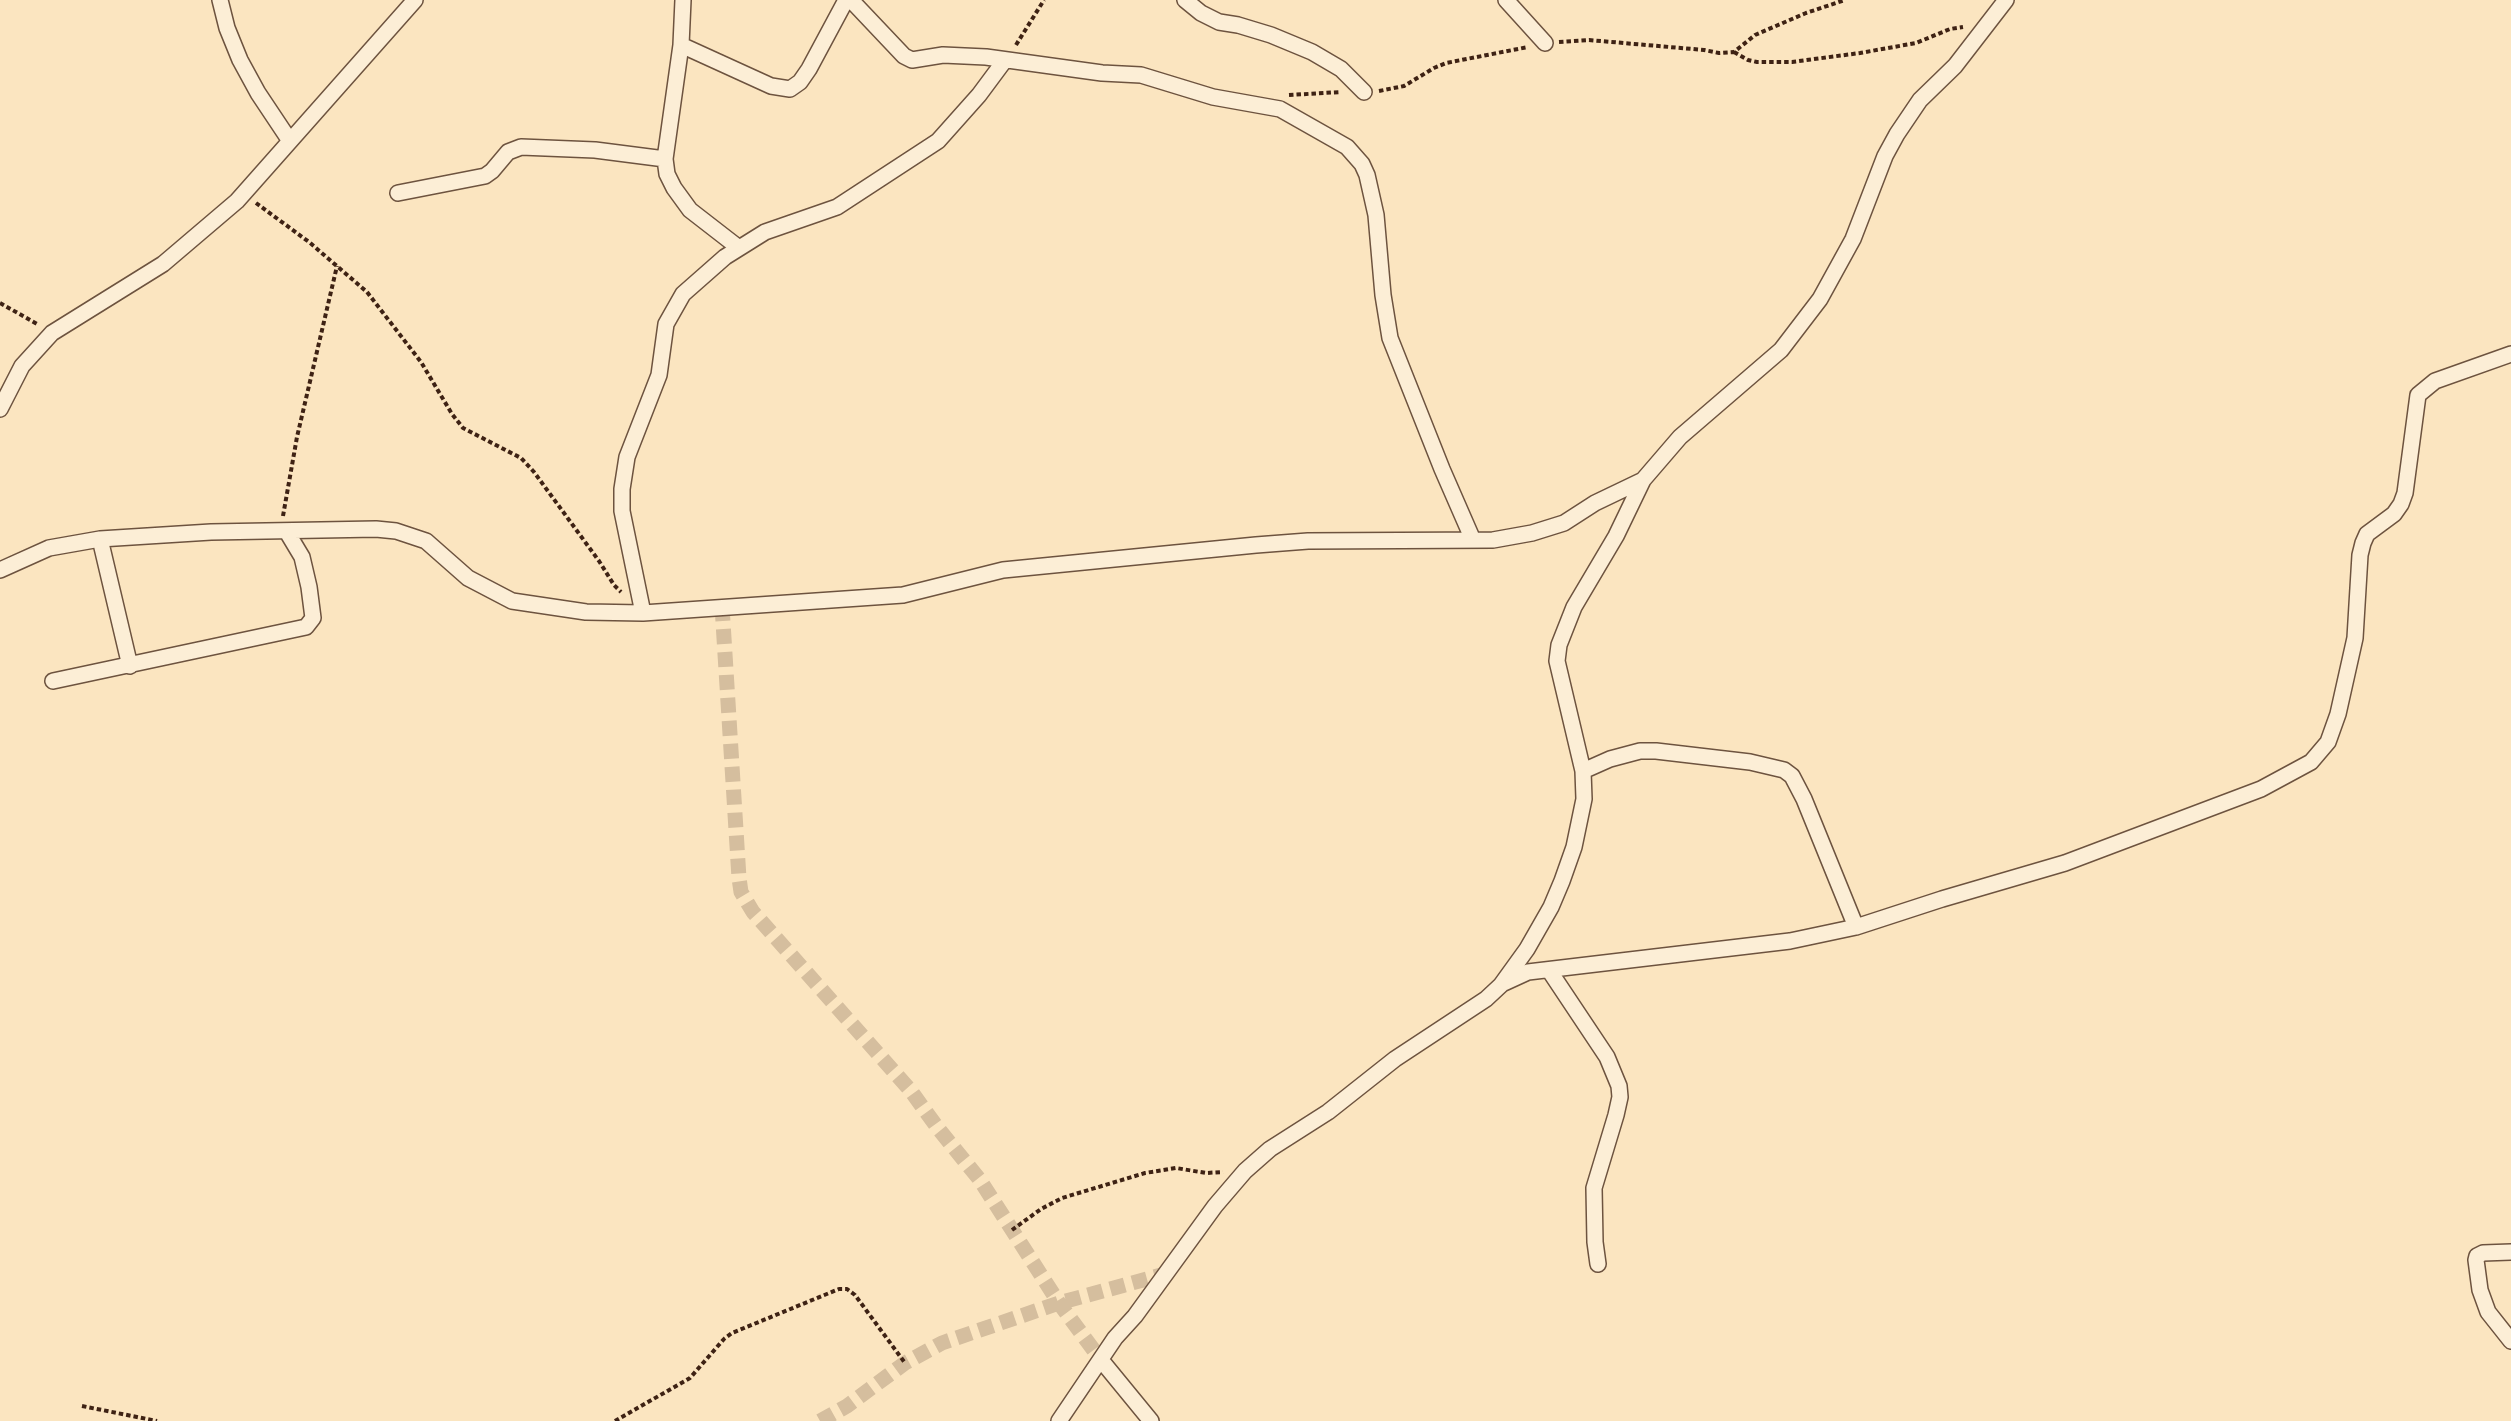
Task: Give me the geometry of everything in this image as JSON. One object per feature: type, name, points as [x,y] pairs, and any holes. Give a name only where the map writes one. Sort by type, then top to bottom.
[{"type":"street","points":[[220,0],[226,28],[240,60],[258,93],[290,141]]},
{"type":"street","points":[[0,409],[22,366],[52,333],[163,264],[243,194],[415,0]]},
{"type":"street","points":[[683,0],[681,45],[665,159],[669,181],[690,210],[739,248]]},
{"type":"street","points":[[681,45],[771,86],[790,89],[800,82],[846,0]]},
{"type":"street","points":[[851,0],[904,56],[912,60],[943,55],[1005,60],[1102,73],[1141,75],[1214,97],[1280,109],[1347,147],[1362,164],[1376,215],[1383,295],[1390,338],[1473,540]]},
{"type":"street","points":[[1185,0],[1201,13],[1219,22],[1271,35],[1312,52],[1341,69],[1364,92]]},
{"type":"street","points":[[1506,0],[1545,44]]},
{"type":"street","points":[[1501,985],[1527,949],[1551,907],[1574,848],[1581,815],[1584,799],[1583,771],[1557,660],[1559,645],[1574,607],[1616,536],[1643,480],[1680,437],[1781,350],[1804,322],[1820,299],[1853,239],[1881,165],[1897,134],[1920,100],[1955,66],[2006,0]]},
{"type":"street","points":[[642,609],[622,511],[622,489],[627,457],[659,375],[666,324],[683,294],[725,257],[765,231],[837,207],[903,166],[947,132],[1005,60]]},
{"type":"street","points":[[398,193],[485,176],[508,152],[521,147],[595,150],[665,159]]},
{"type":"street","points":[[1059,1421],[1193,1234],[1245,1171],[1270,1149],[1328,1112],[1395,1059],[1472,1009],[1501,985],[1528,972],[1779,943],[1856,927],[2065,863],[2261,789],[2315,759],[2333,732],[2355,638],[2360,555],[2363,543],[2367,534],[2394,514],[2405,493],[2418,395],[2435,381],[2511,354]]},
{"type":"street","points":[[0,570],[49,549],[100,539],[211,532],[376,529],[396,531],[426,540],[468,578],[512,601],[586,612],[903,595],[1003,570],[1256,545],[1308,541],[1473,540],[1515,537],[1564,523],[1595,503],[1643,480]]},
{"type":"street","points":[[53,681],[306,627],[313,618],[309,587],[302,557],[284,532]]},
{"type":"street","points":[[100,539],[130,666]]},
{"type":"street","points":[[1583,771],[1610,759],[1640,751],[1750,762],[1784,770],[1792,776],[1804,799],[1856,927]]},
{"type":"street","points":[[1549,970],[1607,1057],[1619,1086],[1620,1097],[1616,1115],[1594,1188],[1595,1242],[1598,1264]]},
{"type":"street","points":[[2511,1252],[2483,1253],[2477,1256],[2476,1260],[2480,1290],[2488,1312],[2511,1341]]},
{"type":"street","points":[[1101,1360],[1151,1421]]},
{"type":"path","points":[[1005,60],[1029,27],[1044,0]]},
{"type":"path","points":[[1734,52],[1755,35],[1845,0]]},
{"type":"path","points":[[1287,95],[1364,92],[1404,86],[1446,63],[1545,44],[1589,40],[1719,53],[1734,52],[1757,62],[1792,62],[1916,43],[1950,29],[1991,21]]},
{"type":"path","points":[[243,194],[309,242],[367,292],[421,362],[463,428],[521,458],[534,472],[614,585],[642,609]]},
{"type":"path","points":[[284,532],[297,437],[337,266]]},
{"type":"path","points":[[0,303],[52,333]]},
{"type":"path","points":[[1012,1230],[1041,1209],[1062,1198],[1144,1173],[1176,1168],[1206,1173],[1245,1171]]},
{"type":"path","points":[[615,1421],[690,1378],[724,1339],[732,1334],[839,1289],[847,1289],[855,1295],[905,1363]]},
{"type":"path","points":[[82,1406],[157,1421]]},
{"type":"tunnel","points":[[722,606],[741,892],[753,912],[911,1091],[980,1180],[1059,1303],[1101,1360]]},
{"type":"tunnel","points":[[820,1421],[847,1406],[905,1363],[942,1343],[1059,1303],[1165,1274]]}]
